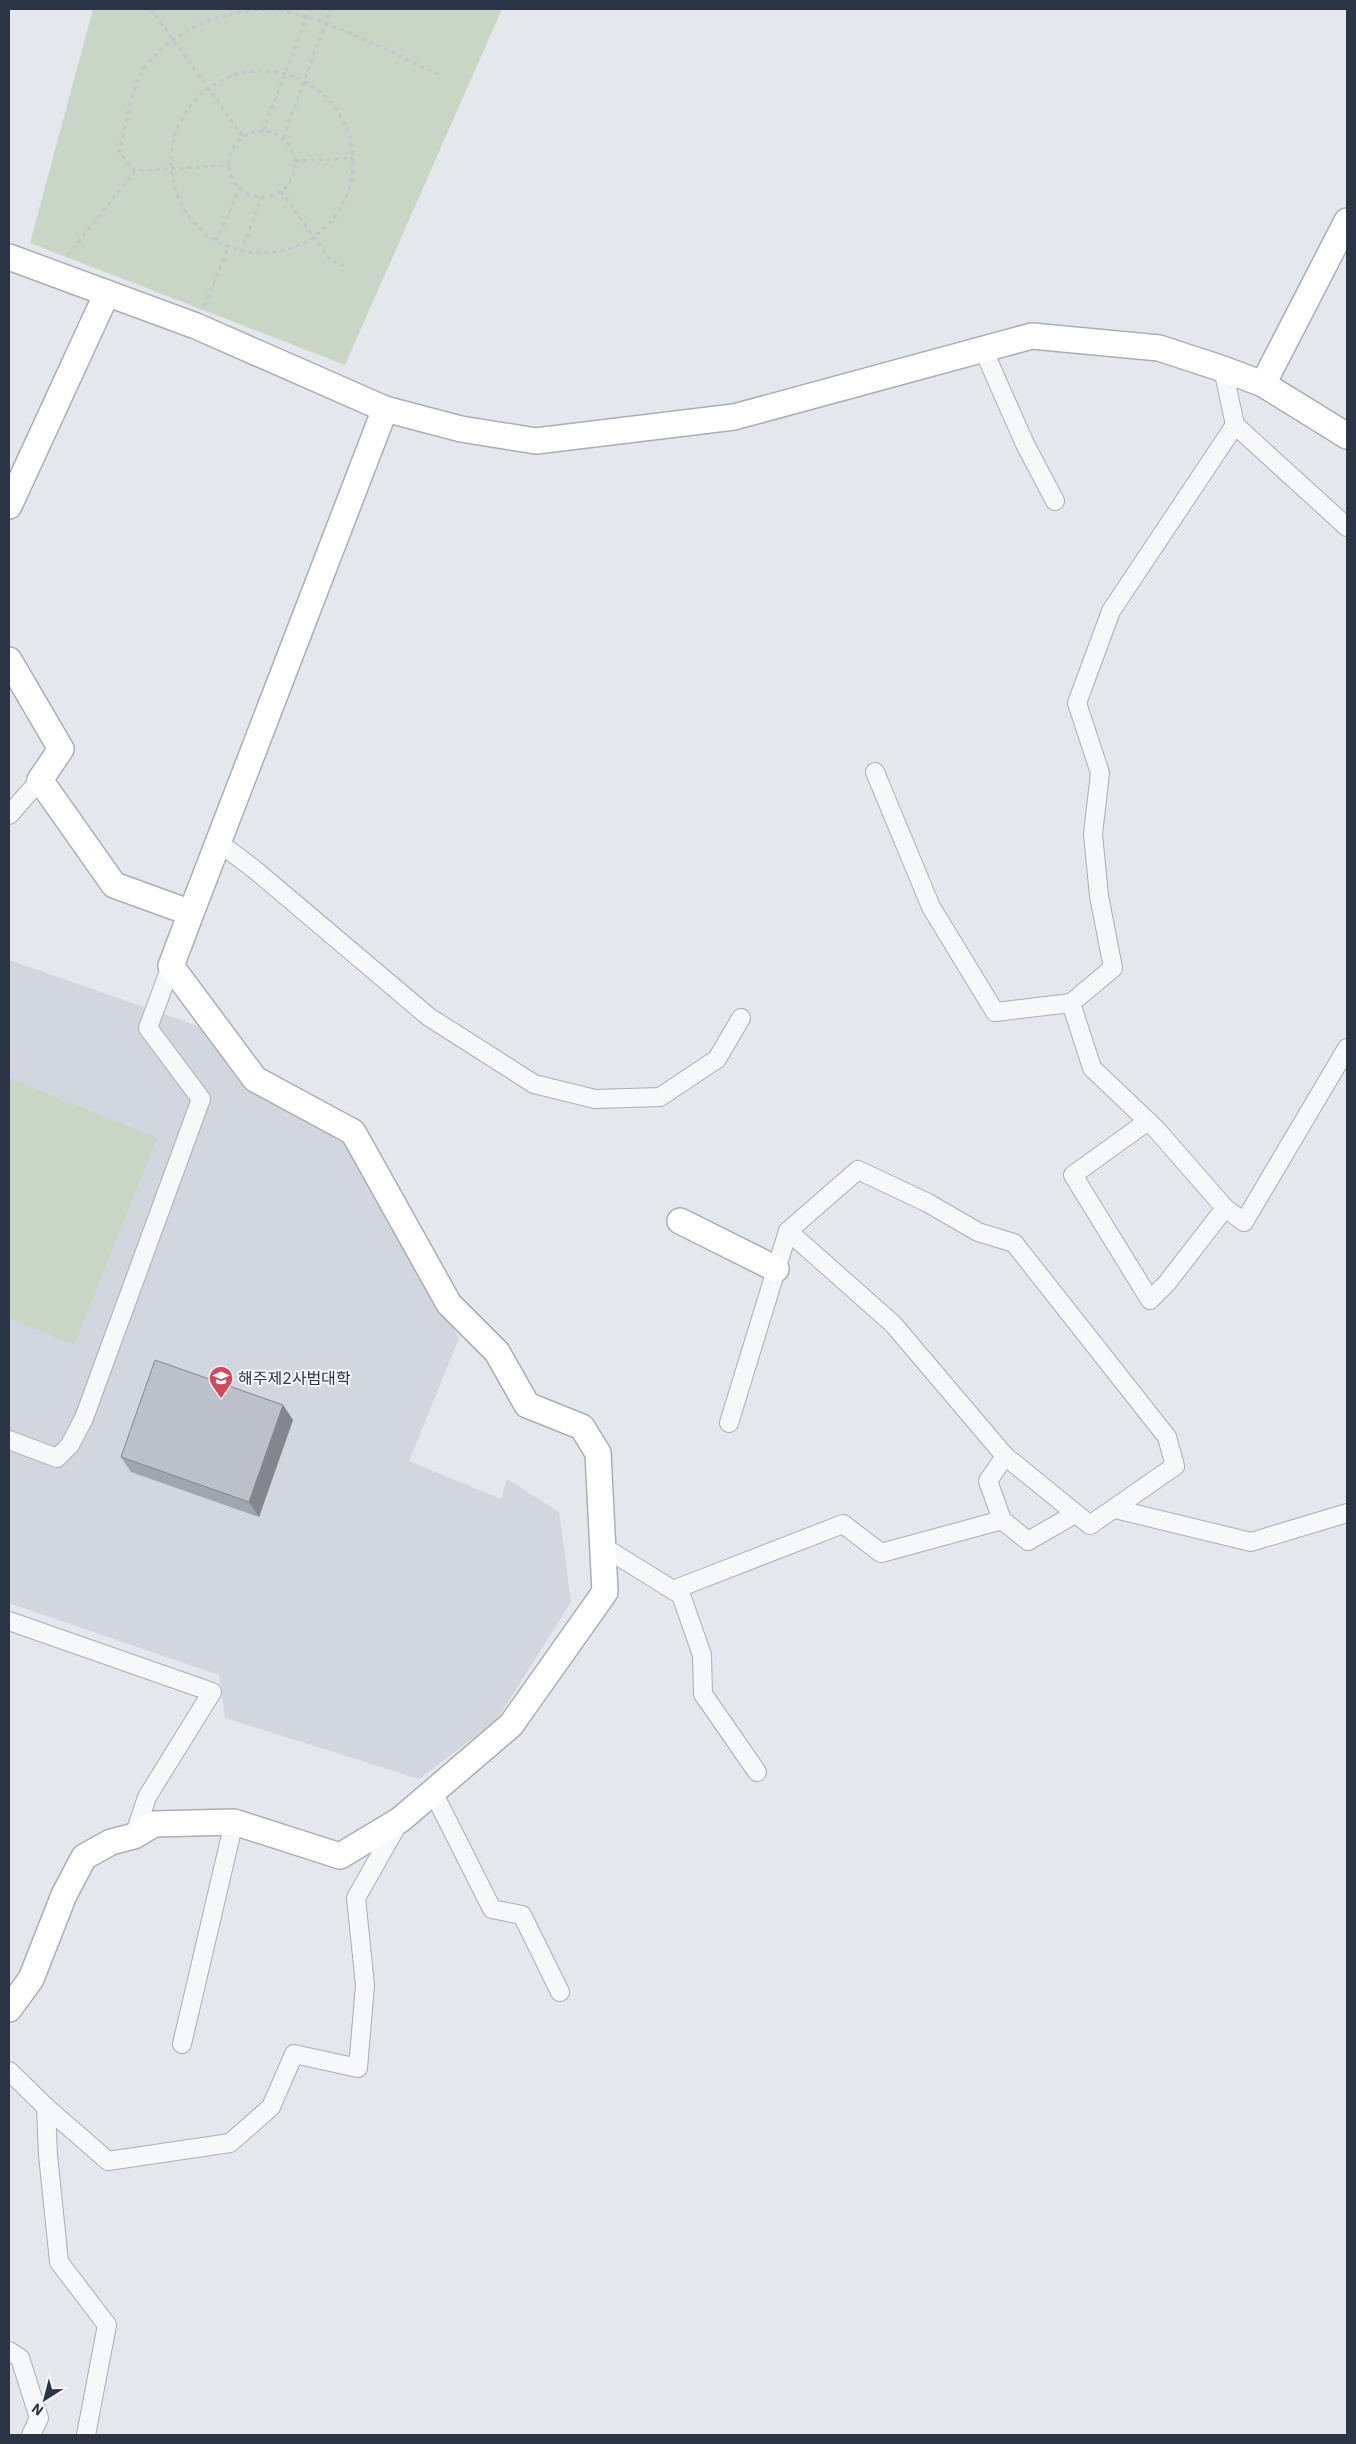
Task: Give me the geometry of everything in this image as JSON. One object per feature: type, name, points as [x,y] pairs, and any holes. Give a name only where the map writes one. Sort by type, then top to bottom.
[{"type":"street","points":[[1262,384],[1347,220]]},
{"type":"street","points":[[9,256],[196,326],[385,409],[461,429],[536,441],[734,417],[1032,336],[1159,348],[1223,368],[1262,384],[1347,436]]},
{"type":"street","points":[[9,506],[107,293]]},
{"type":"street","points":[[984,349],[1025,444],[1055,501]]},
{"type":"street","points":[[1223,368],[1236,425],[1347,527]]},
{"type":"street","points":[[9,1440],[57,1458],[70,1445],[84,1418],[201,1099],[148,1028],[170,966],[385,409]]},
{"type":"street","points":[[875,772],[931,907],[995,1012],[1071,1003],[1113,968],[1098,896],[1093,834],[1100,773],[1077,703],[1111,611],[1236,425]]},
{"type":"street","points":[[9,660],[61,749],[40,780],[9,815]]},
{"type":"street","points":[[40,780],[114,886],[191,914]]},
{"type":"street","points":[[218,842],[254,869],[429,1017],[534,1084],[596,1099],[660,1097],[717,1058],[741,1018]]},
{"type":"street","points":[[9,2009],[31,1979],[64,1895],[84,1856],[111,1842],[134,1836],[154,1824],[234,1822],[340,1856],[400,1820],[511,1725],[604,1592],[598,1454],[582,1427],[527,1405],[498,1352],[449,1304],[352,1132],[255,1079],[170,966]]},
{"type":"street","points":[[1071,1003],[1092,1068],[1148,1121],[1225,1208],[1244,1222],[1343,1064],[1347,1048]]},
{"type":"street","points":[[1148,1121],[1073,1175],[1150,1300],[1167,1283],[1225,1208]]},
{"type":"street","points":[[729,1423],[788,1231],[858,1170],[928,1203],[978,1232],[1014,1243],[1167,1437],[1175,1466],[1090,1525],[1004,1456],[893,1324],[788,1231]]},
{"type":"street","points":[[680,1221],[776,1269]]},
{"type":"street","points":[[1004,1456],[988,1481],[1002,1520],[1028,1541],[1075,1514]]},
{"type":"street","points":[[1115,1508],[1251,1542],[1347,1513]]},
{"type":"street","points":[[673,1590],[843,1524],[881,1553],[1002,1520]]},
{"type":"street","points":[[602,1546],[682,1594],[702,1655],[703,1694],[757,1772]]},
{"type":"street","points":[[9,1622],[212,1692],[147,1797],[134,1836]]},
{"type":"street","points":[[433,1792],[492,1909],[522,1915],[560,1992]]},
{"type":"street","points":[[9,2071],[46,2107],[108,2161],[230,2143],[271,2107],[294,2054],[358,2068],[365,1985],[356,1898],[400,1820]]},
{"type":"street","points":[[182,2044],[234,1822]]},
{"type":"street","points":[[46,2107],[48,2155],[59,2262],[107,2325],[86,2435]]},
{"type":"street","points":[[9,2351],[20,2358],[39,2418],[32,2435]]},
{"type":"path","points":[[151,9],[243,137]]},
{"type":"path","points":[[135,171],[119,152],[138,79],[145,66],[173,40],[191,27],[217,17],[269,9],[306,17],[326,24],[442,76]]},
{"type":"path","points":[[263,131],[310,9]]},
{"type":"path","points":[[283,138],[331,9]]},
{"type":"path","points":[[268,70],[304,82],[323,94],[342,118],[353,146],[354,176],[344,205],[326,229],[301,246],[271,254],[241,252],[216,241],[190,219],[176,193],[171,169],[175,134],[189,107],[208,88],[238,74],[268,70]]},
{"type":"path","points":[[263,131],[283,138],[290,146],[295,162],[293,177],[281,191],[262,197],[240,188],[231,176],[229,165],[230,154],[243,137],[252,132],[263,131]]},
{"type":"path","points":[[295,162],[353,158]]},
{"type":"path","points":[[54,273],[135,171],[229,165]]},
{"type":"path","points":[[216,241],[240,188]]},
{"type":"path","points":[[281,191],[330,260],[348,268]]},
{"type":"path","points":[[241,252],[262,197]]},
{"type":"path","points":[[196,326],[229,246]]},
{"type":"shaded area","name":"해주제2사범대학","points":[[9,960],[198,1026],[248,1084],[350,1144],[418,1273],[459,1338],[409,1461],[501,1499],[507,1479],[559,1512],[571,1602],[496,1721],[419,1779],[225,1718],[219,1675],[9,1603]]},
{"type":"green space","points":[[93,9],[502,9],[345,365],[30,243]]},
{"type":"green space","points":[[9,1078],[157,1138],[74,1345],[9,1318]]},
{"type":"building","points":[[155,1360],[283,1405],[249,1502],[121,1457]]},
{"type":"place","name":"해주제2사범대학","points":[[221,1399]]}]
